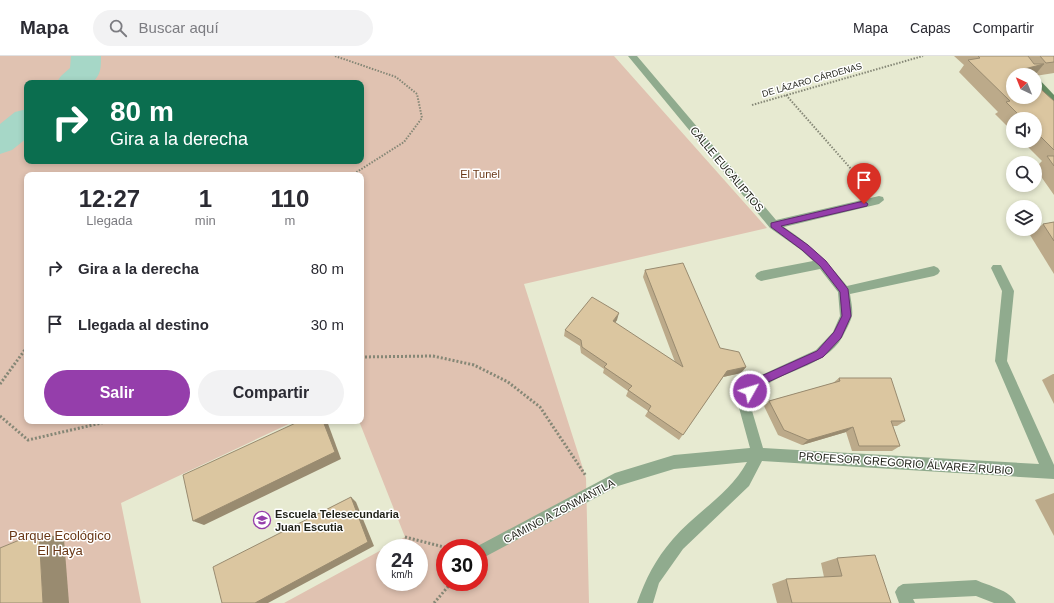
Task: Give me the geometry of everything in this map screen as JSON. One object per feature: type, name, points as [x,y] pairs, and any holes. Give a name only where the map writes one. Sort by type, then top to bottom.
[{"type":"main road","points":[[1042,87],[1054,100]]},
{"type":"street","name":"CALLE EUCALIPTOS","points":[[632,56],[774,225],[805,247],[823,264],[844,291]]},
{"type":"street","points":[[774,225],[879,200]]},
{"type":"street","points":[[761,276],[823,264]]},
{"type":"street","points":[[998,268],[1008,291],[1001,361],[1052,472]]},
{"type":"street","points":[[645,603],[653,579],[678,544],[744,481],[758,454],[744,404],[750,391],[763,380],[820,354],[838,335],[846,316],[844,291],[934,271]]},
{"type":"street","name":"PROFESOR GREGORIO ÁLVAREZ RUBIO","points":[[758,454],[1052,472]]},
{"type":"street","name":"CAMINO A ZONMANTLA","points":[[488,548],[615,480],[674,462],[758,454]]},
{"type":"street","points":[[907,603],[903,592],[976,588],[1003,599],[1008,603]]},
{"type":"path","points":[[335,56],[396,77],[417,94],[422,118],[404,142],[357,172]]},
{"type":"path","name":"DE LÁZARO CÁRDENAS","points":[[752,105],[923,56]]},
{"type":"path","points":[[786,95],[879,200]]},
{"type":"path","points":[[0,384],[24,351]]},
{"type":"path","points":[[364,357],[433,356],[474,365],[508,382],[540,407],[596,490]]},
{"type":"path","points":[[0,416],[28,440],[97,424]]},
{"type":"path","points":[[405,537],[436,545]]},
{"type":"path","points":[[434,603],[444,591]]},
{"type":"green space","name":"El Tunel","points":[[0,56],[614,56],[767,228],[524,284],[586,478],[589,603],[284,603],[376,553],[376,591],[428,591],[428,539],[401,539],[405,537],[360,424],[364,424],[364,172],[24,172],[24,424],[289,424],[121,503],[141,603],[0,603]]},
{"type":"building","points":[[978,56],[1028,56],[1034,64],[1044,64],[1028,68],[1006,68],[1006,97],[968,60],[980,58]]},
{"type":"building","points":[[1040,56],[1054,56],[1054,62],[1046,63]]},
{"type":"building","points":[[1042,90],[1054,101],[1054,150],[1042,138],[1042,112],[1016,112],[1008,104],[1042,104]]},
{"type":"building","points":[[1047,156],[1054,156],[1054,166]]},
{"type":"building","points":[[1054,222],[1054,241],[1043,224]]},
{"type":"building","points":[[683,263],[720,348],[739,352],[746,367],[727,371],[683,435],[648,411],[651,406],[628,390],[632,386],[604,367],[607,364],[582,347],[581,340],[565,330],[592,297],[619,313],[613,321],[683,367],[645,270]]},
{"type":"building","points":[[839,378],[891,378],[905,421],[891,421],[900,446],[859,446],[853,427],[808,440],[784,430],[769,401],[840,381]]},
{"type":"building","points":[[294,424],[324,424],[335,452],[193,521],[183,475]]},
{"type":"building","points":[[351,497],[368,542],[255,603],[222,603],[213,567]]},
{"type":"building","points":[[39,532],[43,603],[0,603],[0,548]]},
{"type":"building","points":[[875,555],[891,603],[792,603],[786,579],[842,576],[837,558]]},
{"type":"waterway","points":[[76,80],[85,72],[86,56]]},
{"type":"waterway","points":[[0,142],[24,122]]},
{"type":"place","name":"Escuela Telesecundaria Juan Escutia","points":[[262,520]]},
{"type":"route","points":[[750,391],[763,380],[820,354],[838,335],[846,316],[844,291],[823,264],[805,247],[774,225],[864,204]]},
{"type":"park label","name":"Parque Ecológico El Haya","points":[[60,542]]}]
